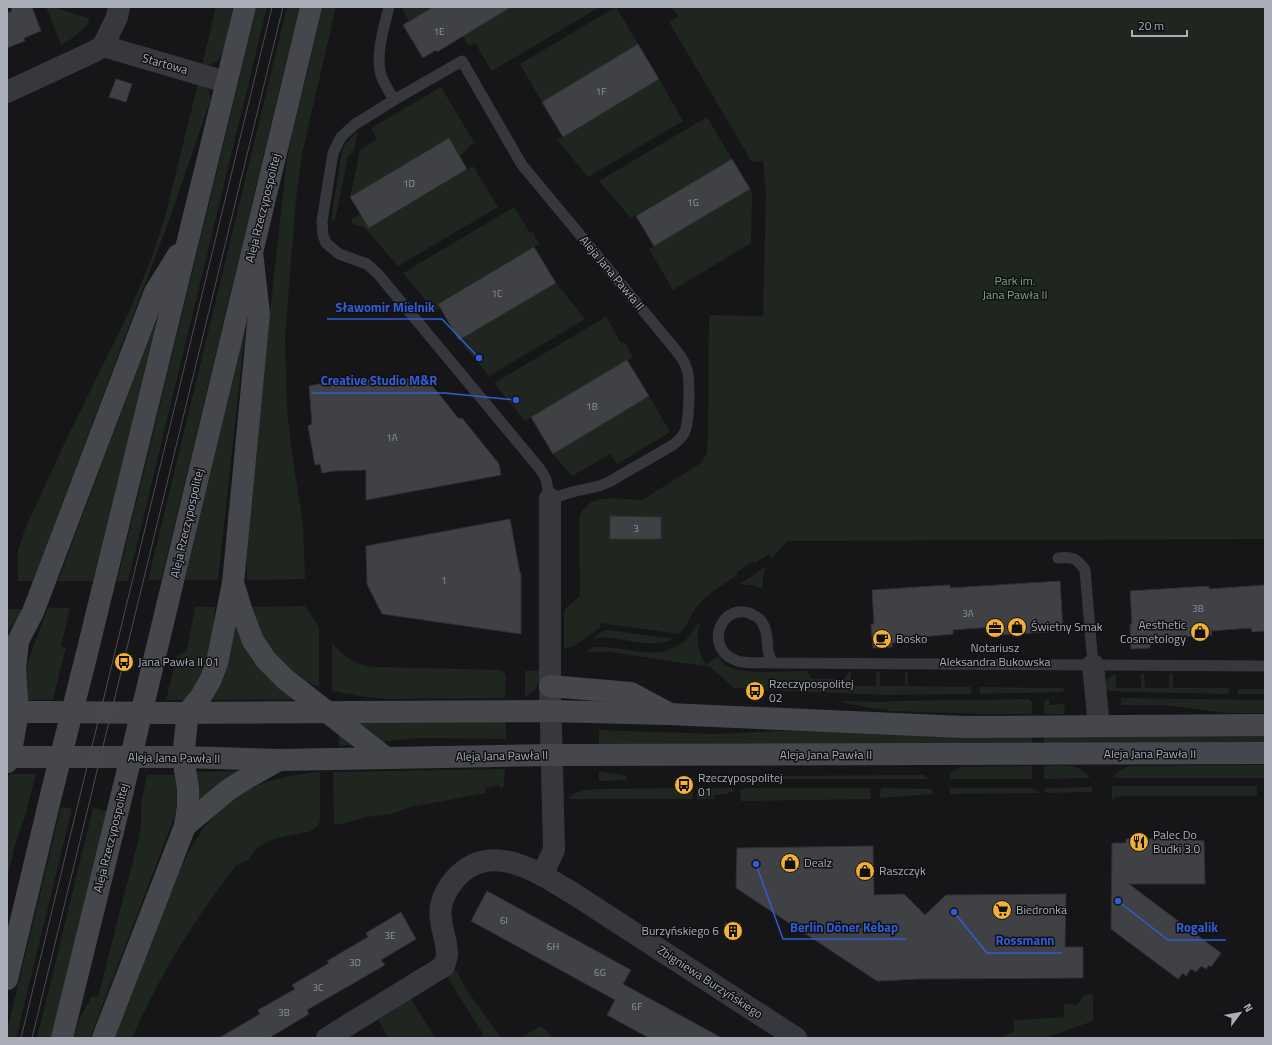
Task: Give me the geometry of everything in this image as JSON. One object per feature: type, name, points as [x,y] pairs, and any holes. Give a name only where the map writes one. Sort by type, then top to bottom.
[{"type":"main road","points":[[7,980],[245,7]]},
{"type":"main road","name":"Aleja Rzeczypospolitej","points":[[62,1038],[156,656],[311,7]]},
{"type":"main road","points":[[9,760],[15,670],[12,645],[33,612],[155,292],[188,238]]},
{"type":"main road","points":[[103,1038],[185,826],[188,805],[188,789],[183,757],[188,712],[200,698],[210,681],[217,663],[233,583],[259,314],[252,252]]},
{"type":"main road","points":[[233,583],[253,641],[266,660],[285,679],[386,758]]},
{"type":"main road","points":[[550,686],[631,692],[668,714]]},
{"type":"main road","points":[[12,711],[550,711],[668,714],[964,727],[1265,725]]},
{"type":"main road","name":"Aleja Jana Pawła II","points":[[9,760],[183,757],[280,760],[552,755],[1265,753]]},
{"type":"main road","points":[[185,826],[228,790],[246,778],[280,760]]},
{"type":"street","points":[[7,92],[95,52],[103,46],[119,7]]},
{"type":"street","name":"Startowa","points":[[103,46],[226,82]]},
{"type":"street","name":"Aleja Jana Pawła II","points":[[550,499],[550,711],[552,755]]},
{"type":"street","points":[[1093,665],[1099,726]]},
{"type":"street","points":[[542,875],[554,850],[552,755]]},
{"type":"street","name":"Zbigniewa Burzyńskiego","points":[[327,1038],[444,966],[447,955],[440,917],[441,906],[446,889],[465,869],[473,864],[484,861],[504,861],[542,875],[796,1038]]},
{"type":"lane","points":[[389,7],[382,37],[380,69],[382,78],[394,100]]},
{"type":"lane","name":"Aleja Jana Pawła II","points":[[462,61],[522,165],[675,349],[687,368],[688,419],[685,433],[681,439],[609,482],[550,499],[546,479],[540,469],[378,274],[367,264],[339,254],[326,243],[323,234],[322,221],[328,178],[333,153],[341,137],[354,125],[462,61]]},
{"type":"lane","points":[[1058,558],[1068,557],[1076,559],[1085,570],[1093,665]]},
{"type":"lane","points":[[772,662],[768,653],[767,632],[761,620],[751,614],[739,612],[731,615],[720,626],[718,642],[722,650],[727,656],[741,662],[1265,666]]},
{"type":"green space","points":[[46,7],[54,7],[88,18],[89,23],[74,37],[61,45]]},
{"type":"green space","points":[[216,7],[233,7],[226,42],[219,59],[216,62],[202,65]]},
{"type":"green space","points":[[257,7],[267,7],[128,581],[117,581]]},
{"type":"green space","points":[[287,7],[299,7],[161,580],[148,580]]},
{"type":"green space","points":[[323,7],[336,7],[302,154],[296,200],[285,336],[287,409],[303,525],[305,579],[247,580],[246,552],[264,367],[286,167],[292,134]]},
{"type":"green space","points":[[401,7],[433,7],[409,21]]},
{"type":"green space","points":[[511,7],[598,8],[492,71],[475,43],[469,46],[463,36]]},
{"type":"green space","points":[[616,7],[638,44],[542,102],[520,64]]},
{"type":"green space","name":"Park im. Jana Pawła II","points":[[670,7],[1265,7],[1265,539],[788,541],[771,558],[769,554],[755,563],[753,561],[737,572],[737,575],[710,594],[696,608],[679,634],[601,623],[600,628],[574,646],[564,649],[564,611],[580,596],[579,518],[581,512],[591,502],[603,499],[613,498],[642,500],[701,463],[707,453],[708,436],[709,315],[763,316],[766,192],[763,161],[752,162],[669,22],[679,16]]},
{"type":"green space","points":[[659,79],[683,121],[588,177],[557,140]]},
{"type":"green space","points":[[198,83],[208,89],[210,101],[171,215],[33,581],[18,581],[18,550],[25,529],[67,438],[129,312],[151,260],[165,217]]},
{"type":"green space","points":[[441,87],[474,142],[460,156],[449,138],[350,197],[360,150],[377,139],[371,128]]},
{"type":"green space","points":[[707,117],[732,159],[631,218],[599,181]]},
{"type":"green space","points":[[358,131],[353,153],[348,156],[335,220],[331,220],[342,151],[346,143]]},
{"type":"green space","points":[[473,166],[498,207],[398,266],[364,227],[352,224],[352,219],[360,214],[370,228]]},
{"type":"green space","points":[[750,189],[752,193],[751,243],[673,290],[649,249]]},
{"type":"green space","points":[[514,207],[530,233],[533,232],[539,244],[438,303],[440,308],[435,311],[403,273]]},
{"type":"green space","points":[[556,283],[585,319],[489,376],[459,340]]},
{"type":"green space","points":[[606,317],[621,343],[624,342],[633,357],[525,421],[494,383]]},
{"type":"green space","points":[[155,323],[156,324],[93,581],[58,581]]},
{"type":"green space","points":[[244,331],[218,580],[185,580]]},
{"type":"green space","points":[[649,396],[670,432],[617,464],[610,454],[572,476],[553,454]]},
{"type":"green space","points":[[766,566],[763,577],[763,589],[755,586],[740,584]]},
{"type":"green space","points":[[305,606],[319,627],[319,687],[305,681],[286,666],[263,639],[251,607]]},
{"type":"green space","points":[[195,607],[215,607],[212,645],[207,662],[189,700],[166,700],[177,656],[187,650]]},
{"type":"green space","points":[[48,608],[70,608],[61,646],[66,648],[53,700],[25,700],[25,673]]},
{"type":"green space","points":[[7,609],[23,609],[16,622],[7,632]]},
{"type":"green space","points":[[700,622],[698,644],[706,665],[718,656],[726,665],[737,669],[756,672],[806,671],[812,679],[844,679],[849,672],[851,672],[851,686],[876,686],[876,672],[880,672],[880,686],[905,686],[905,672],[908,673],[908,686],[971,687],[971,694],[887,695],[734,688],[710,667],[610,652],[587,652],[594,647],[653,653],[663,651],[674,648],[684,641],[689,637]]},
{"type":"green space","points":[[234,624],[245,649],[260,669],[279,686],[303,699],[209,700]]},
{"type":"green space","points":[[605,630],[673,639],[663,642],[643,643],[603,637],[593,638]]},
{"type":"green space","points":[[332,643],[348,658],[364,665],[379,667],[501,670],[506,676],[505,698],[387,699],[332,691]]},
{"type":"green space","points":[[525,671],[540,671],[537,687],[533,692],[525,696]]},
{"type":"green space","points":[[1116,674],[1116,688],[1141,688],[1141,674],[1144,674],[1145,688],[1169,688],[1169,674],[1173,674],[1173,688],[1229,688],[1229,694],[1127,692],[1104,690],[1107,680]]},
{"type":"green space","points":[[979,687],[1064,688],[1063,692],[980,694]]},
{"type":"green space","points":[[1238,689],[1265,689],[1265,694],[1238,694]]},
{"type":"green space","points":[[1121,698],[1265,700],[1265,713],[1226,713],[1163,705],[1121,705]]},
{"type":"green space","points":[[1029,699],[1032,702],[1032,714],[888,711],[838,701],[888,702]]},
{"type":"green space","points":[[1046,699],[1049,699],[1049,705],[1064,704],[1065,714],[1044,714],[1044,702]]},
{"type":"green space","points":[[506,721],[506,739],[419,738],[339,746],[338,722]]},
{"type":"green space","points":[[599,730],[717,734],[780,731],[1032,736],[1032,744],[599,746]]},
{"type":"green space","points":[[1265,735],[1265,743],[1044,744],[1044,737]]},
{"type":"green space","points":[[1265,765],[1265,778],[1112,778],[1120,770],[1129,766]]},
{"type":"green space","points":[[1032,766],[1032,779],[949,779],[949,776],[953,770],[963,767]]},
{"type":"green space","points":[[1044,766],[1075,767],[1081,769],[1090,778],[1044,779]]},
{"type":"green space","points":[[505,769],[504,785],[501,790],[499,785],[485,788],[486,793],[410,807],[392,814],[367,817],[337,825],[334,824],[333,772]]},
{"type":"green space","points":[[244,771],[198,804],[193,772]]},
{"type":"green space","points":[[599,771],[627,776],[626,780],[599,781]]},
{"type":"green space","points":[[320,772],[320,820],[318,826],[309,832],[269,841],[256,849],[249,859],[236,866],[203,910],[177,952],[153,994],[132,1038],[115,1038],[175,881],[191,847],[201,832],[226,804],[247,790],[270,781],[295,775]]},
{"type":"green space","points":[[10,774],[36,774],[25,817],[16,841],[7,879],[7,777]]},
{"type":"green space","points":[[147,775],[174,775],[177,796],[174,818],[90,1038],[74,1038],[79,1020],[92,996],[98,997],[139,837],[141,826],[141,804]]},
{"type":"green space","points":[[923,775],[929,779],[740,779],[740,776]]},
{"type":"green space","points":[[1112,786],[1257,786],[1257,796],[1126,796],[1115,797],[1115,799],[1112,800]]},
{"type":"green space","points":[[1092,787],[1092,792],[1049,793],[1043,791],[1047,788]]},
{"type":"green space","points":[[692,788],[693,799],[568,799],[573,794],[584,790]]},
{"type":"green space","points":[[697,788],[731,788],[735,791],[714,795],[714,799],[697,799]]},
{"type":"green space","points":[[744,788],[870,788],[871,799],[741,801],[740,791]]},
{"type":"green space","points":[[882,788],[932,789],[933,794],[880,798],[880,791]]},
{"type":"green space","points":[[949,788],[1032,788],[1041,793],[950,794]]},
{"type":"green space","points":[[61,807],[72,809],[16,1038],[7,1038],[7,1031]]},
{"type":"green space","points":[[93,808],[107,811],[51,1038],[37,1038]]},
{"type":"green space","points":[[454,969],[466,989],[501,1038],[478,1038],[483,1034],[446,975]]},
{"type":"green space","points":[[1093,994],[1093,1021],[1045,1038],[999,1038],[1014,1031],[1014,1020],[1064,1017],[1064,1004],[1077,1005],[1085,995]]},
{"type":"green space","points":[[411,999],[435,1038],[389,1038],[378,1020]]},
{"type":"green space","points":[[541,1026],[554,1038],[520,1038]]},
{"type":"building","points":[[11,7],[32,7],[41,31],[24,38],[25,41],[7,48],[7,13],[12,11]]},
{"type":"building","points":[[433,7],[511,7],[437,52],[436,50],[423,58],[403,25]]},
{"type":"building","points":[[638,44],[659,79],[563,137],[542,102]]},
{"type":"building","points":[[116,79],[132,84],[126,102],[109,97]]},
{"type":"building","points":[[449,138],[467,169],[369,228],[350,197]]},
{"type":"building","points":[[732,159],[750,189],[654,246],[636,216]]},
{"type":"building","points":[[534,247],[556,283],[459,340],[438,304]]},
{"type":"building","points":[[627,360],[649,396],[553,454],[531,417]]},
{"type":"building","points":[[426,378],[459,419],[462,418],[499,464],[501,475],[366,500],[366,470],[322,473],[320,464],[315,465],[308,426],[312,424],[309,386],[339,380]]},
{"type":"building","points":[[610,516],[661,517],[661,539],[610,539]]},
{"type":"building","points":[[510,519],[521,573],[521,634],[382,614],[367,584],[366,546]]},
{"type":"building","points":[[1060,581],[1063,631],[1001,635],[1001,631],[993,632],[993,627],[953,630],[953,634],[922,637],[923,641],[892,643],[892,647],[873,648],[871,624],[874,624],[872,590],[950,585],[950,588]]},
{"type":"building","points":[[1265,585],[1265,631],[1252,632],[1251,628],[1211,631],[1212,635],[1181,637],[1181,641],[1150,644],[1150,648],[1131,649],[1130,625],[1132,624],[1130,591],[1209,586],[1209,589]]},
{"type":"building","points":[[1126,839],[1183,839],[1204,841],[1205,884],[1129,884],[1221,953],[1211,967],[1209,965],[1206,969],[1201,966],[1196,972],[1191,969],[1186,976],[1183,973],[1178,979],[1111,929],[1112,843],[1126,843]]},
{"type":"building","points":[[873,846],[874,895],[904,894],[925,915],[946,895],[1066,894],[1065,947],[1083,947],[1083,978],[919,979],[877,981],[736,888],[737,848]]},
{"type":"building","points":[[487,891],[631,970],[623,984],[722,1038],[649,1038],[607,1015],[615,1000],[471,921]]},
{"type":"building","points":[[401,912],[416,939],[381,960],[385,965],[307,1010],[309,1014],[269,1038],[219,1038],[260,1014],[258,1010],[295,989],[292,985],[329,963],[327,961],[368,937],[366,933]]},
{"type":"building","name":"Burzyńskiego 6","points":[[725,923],[740,923],[741,938],[725,938]]},
{"type":"tram line","points":[[21,1038],[272,7]]},
{"type":"tram line","points":[[32,1038],[283,7]]},
{"type":"place","name":"Sławomir Mielnik","points":[[479,358]]},
{"type":"place","name":"Creative Studio M&R","points":[[516,400]]},
{"type":"place","name":"Świetny Smak","points":[[1017,627]]},
{"type":"place","name":"Notariusz Aleksandra Bukowska","points":[[995,628]]},
{"type":"place","name":"Aesthetic Cosmetology","points":[[1200,632]]},
{"type":"place","name":"Bosko","points":[[882,639]]},
{"type":"place","name":"Jana Pawła II 01","points":[[124,662]]},
{"type":"place","name":"Rzeczypospolitej 02","points":[[755,691]]},
{"type":"place","name":"Rzeczypospolitej 01","points":[[684,785]]},
{"type":"place","name":"Palec Do Budki 3.0","points":[[1139,842]]},
{"type":"place","name":"Dealz","points":[[790,863]]},
{"type":"place","name":"Berlin Döner Kebap","points":[[756,864]]},
{"type":"place","name":"Raszczyk","points":[[865,871]]},
{"type":"place","name":"Rogalik","points":[[1118,901]]},
{"type":"place","name":"Biedronka","points":[[1002,910]]},
{"type":"place","name":"Rossmann","points":[[954,912]]},
{"type":"place","name":"Burzyńskiego 6","points":[[733,931]]}]
